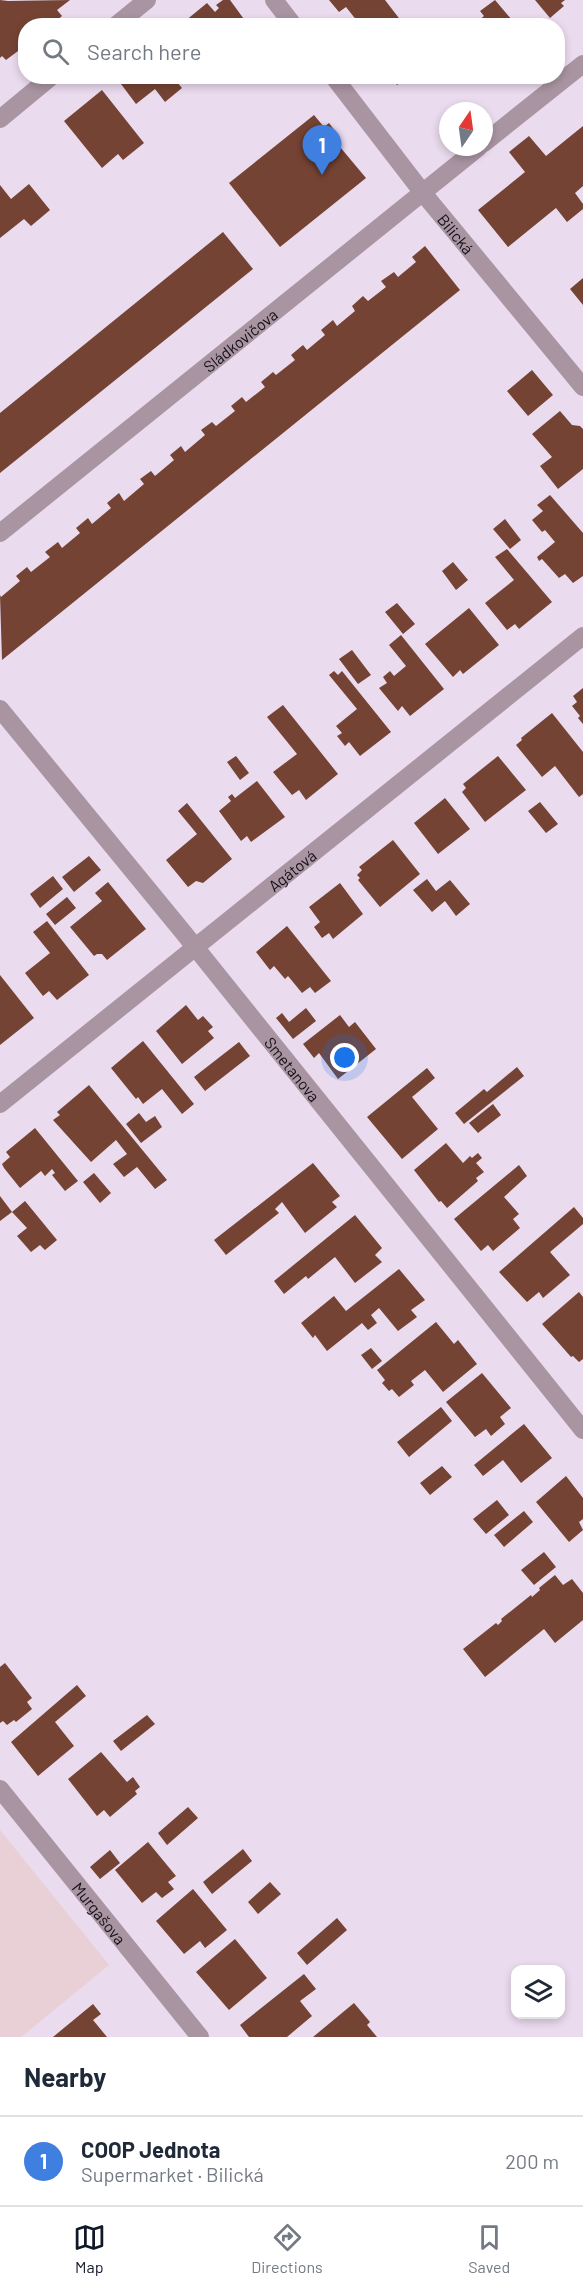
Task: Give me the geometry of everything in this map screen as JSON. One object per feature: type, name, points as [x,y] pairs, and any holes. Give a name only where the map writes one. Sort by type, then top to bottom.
[{"type":"street","points":[[125,18],[147,0]]},
{"type":"street","points":[[274,0],[288,18]]},
{"type":"street","points":[[565,78],[583,64]]},
{"type":"street","points":[[0,119],[42,84]]},
{"type":"street","name":"Bilická","points":[[339,84],[423,193],[583,387]]},
{"type":"street","points":[[493,136],[558,84]]},
{"type":"street","name":"Sládkovičova","points":[[0,533],[468,156]]},
{"type":"street","name":"Agátová","points":[[0,1104],[583,636]]},
{"type":"street","name":"Smetanova","points":[[0,709],[583,1430]]},
{"type":"street","name":"Murgašova","points":[[0,1789],[200,2037]]},
{"type":"shaded area","points":[[0,1830],[109,1965],[21,2037],[0,2037]]},
{"type":"building","points":[[0,0],[70,0],[57,10],[62,16],[60,18],[18,18],[18,51],[6,60],[2,56],[0,58]]},
{"type":"building","points":[[223,0],[230,0],[243,18],[189,18],[207,3],[215,12],[219,8],[216,5]]},
{"type":"building","points":[[329,0],[385,0],[399,18],[355,18],[346,7],[339,12]]},
{"type":"building","points":[[495,0],[510,18],[482,18],[484,16],[480,11]]},
{"type":"building","points":[[535,0],[565,0],[561,3],[564,6],[550,18]]},
{"type":"building","points":[[121,84],[179,84],[182,88],[165,102],[155,89],[136,104]]},
{"type":"building","points":[[102,90],[144,143],[123,160],[118,154],[102,168],[64,121]]},
{"type":"building","points":[[314,115],[324,127],[329,123],[335,131],[330,135],[366,178],[280,247],[229,183]]},
{"type":"building","points":[[583,126],[583,186],[575,193],[583,204],[583,209],[567,222],[556,208],[508,247],[478,210],[525,172],[509,152],[529,136],[546,156]]},
{"type":"building","points":[[29,184],[50,210],[31,226],[24,219],[0,238],[0,185],[11,199]]},
{"type":"building","points":[[223,232],[253,269],[0,473],[0,413]]},
{"type":"building","points":[[425,246],[460,290],[2,660],[0,595],[1,597],[20,581],[16,576],[27,567],[31,572],[50,557],[45,552],[58,542],[62,548],[80,533],[76,528],[88,518],[92,524],[111,508],[107,503],[119,493],[124,501],[144,484],[140,479],[151,471],[155,476],[174,460],[170,455],[181,446],[185,452],[205,435],[201,430],[212,422],[216,426],[235,411],[231,406],[242,397],[246,402],[265,387],[261,382],[273,372],[276,375],[295,360],[291,355],[303,345],[307,350],[325,335],[321,330],[333,320],[337,326],[355,311],[352,306],[363,296],[368,301],[386,287],[381,281],[394,272],[398,277],[416,262],[412,257]]},
{"type":"building","points":[[583,278],[583,305],[570,289]]},
{"type":"building","points":[[532,370],[553,395],[528,416],[507,391]]},
{"type":"building","points":[[560,411],[572,425],[583,429],[583,469],[558,489],[540,466],[552,457],[532,434]]},
{"type":"building","points":[[550,495],[583,533],[583,576],[573,583],[565,574],[559,578],[542,559],[539,561],[537,557],[555,542],[532,520],[543,511],[537,505]]},
{"type":"building","points":[[505,519],[521,540],[510,549],[493,529]]},
{"type":"building","points":[[507,549],[552,602],[519,629],[515,624],[507,630],[485,603],[514,580],[495,557]]},
{"type":"building","points":[[453,562],[468,580],[456,590],[442,571]]},
{"type":"building","points":[[397,603],[415,624],[403,634],[385,612]]},
{"type":"building","points":[[469,608],[499,645],[463,674],[460,670],[453,677],[425,644]]},
{"type":"building","points":[[401,635],[444,689],[410,716],[402,706],[398,711],[379,688],[387,683],[383,677],[390,671],[394,676],[406,666],[389,645]]},
{"type":"building","points":[[352,650],[371,675],[358,684],[339,659]]},
{"type":"building","points":[[334,671],[338,675],[342,671],[391,732],[360,756],[349,742],[345,746],[337,736],[342,733],[336,726],[357,709],[329,675]]},
{"type":"building","points":[[583,688],[583,724],[572,706],[577,702],[573,696]]},
{"type":"building","points":[[283,705],[338,774],[306,800],[299,790],[292,795],[273,772],[297,754],[267,717]]},
{"type":"building","points":[[552,713],[583,752],[583,794],[579,797],[555,766],[542,777],[516,745],[522,740],[521,738]]},
{"type":"building","points":[[236,756],[249,773],[240,780],[227,762]]},
{"type":"building","points":[[498,756],[526,790],[485,822],[462,792],[466,788],[463,784]]},
{"type":"building","points":[[257,781],[285,817],[251,842],[247,836],[241,841],[219,811],[231,801],[228,797],[232,794],[235,798]]},
{"type":"building","points":[[445,798],[470,829],[438,854],[414,823]]},
{"type":"building","points":[[540,802],[558,824],[546,833],[528,811]]},
{"type":"building","points":[[187,803],[232,859],[203,883],[196,881],[188,887],[166,860],[197,834],[178,811]]},
{"type":"building","points":[[393,840],[420,874],[380,907],[358,880],[360,878],[357,875],[362,870],[359,867]]},
{"type":"building","points":[[89,856],[101,870],[74,892],[62,877]]},
{"type":"building","points":[[53,876],[63,889],[40,908],[30,894]]},
{"type":"building","points":[[427,879],[436,891],[450,880],[470,904],[456,916],[445,901],[432,912],[413,890]]},
{"type":"building","points":[[108,882],[146,929],[107,960],[102,954],[94,956],[70,927],[102,901],[95,893]]},
{"type":"building","points":[[340,883],[363,914],[333,939],[329,933],[322,938],[314,927],[320,922],[309,907]]},
{"type":"building","points":[[67,897],[76,908],[55,925],[46,914]]},
{"type":"building","points":[[47,921],[89,975],[57,1000],[49,991],[43,996],[25,973],[50,953],[33,932]]},
{"type":"building","points":[[287,926],[331,981],[315,993],[310,987],[302,993],[288,976],[285,979],[274,966],[270,970],[256,952]]},
{"type":"building","points":[[0,975],[34,1018],[0,1045]]},
{"type":"building","points":[[186,1005],[198,1020],[203,1016],[213,1027],[208,1031],[214,1038],[182,1064],[156,1031]]},
{"type":"building","points":[[306,1008],[316,1021],[293,1039],[276,1018],[282,1013],[289,1022]]},
{"type":"building","points":[[340,1015],[349,1027],[355,1022],[376,1049],[338,1079],[319,1053],[314,1058],[303,1044]]},
{"type":"building","points":[[143,1041],[194,1104],[182,1114],[162,1089],[143,1104],[138,1097],[136,1099],[111,1068]]},
{"type":"building","points":[[239,1042],[250,1056],[205,1091],[194,1077]]},
{"type":"building","points":[[517,1067],[524,1076],[464,1124],[455,1113],[484,1089],[487,1092]]},
{"type":"building","points":[[427,1068],[435,1078],[412,1097],[438,1129],[402,1159],[367,1117]]},
{"type":"building","points":[[89,1085],[167,1180],[155,1189],[137,1167],[124,1177],[113,1164],[127,1154],[116,1140],[91,1162],[53,1120],[60,1115],[57,1112]]},
{"type":"building","points":[[493,1104],[501,1115],[478,1133],[469,1123]]},
{"type":"building","points":[[139,1113],[146,1122],[155,1116],[162,1127],[141,1143],[126,1124]]},
{"type":"building","points":[[35,1128],[78,1181],[65,1191],[52,1175],[55,1173],[52,1169],[45,1176],[41,1171],[20,1188],[2,1164],[10,1157],[6,1152]]},
{"type":"building","points":[[446,1143],[463,1163],[470,1156],[472,1158],[478,1153],[482,1158],[476,1163],[484,1172],[476,1178],[478,1181],[447,1208],[441,1201],[439,1202],[414,1170]]},
{"type":"building","points":[[313,1163],[340,1196],[332,1202],[337,1207],[305,1233],[282,1202],[275,1209],[279,1213],[226,1255],[214,1240]]},
{"type":"building","points":[[519,1165],[527,1176],[504,1197],[519,1214],[513,1219],[520,1228],[493,1251],[488,1245],[481,1251],[454,1219]]},
{"type":"building","points":[[94,1173],[111,1193],[100,1203],[83,1182]]},
{"type":"building","points":[[0,1196],[12,1212],[0,1221]]},
{"type":"building","points":[[25,1201],[57,1240],[45,1250],[40,1245],[31,1252],[17,1236],[27,1228],[12,1212]]},
{"type":"building","points":[[574,1207],[583,1218],[583,1224],[550,1252],[570,1275],[543,1298],[539,1292],[527,1302],[499,1272]]},
{"type":"building","points":[[355,1215],[382,1248],[375,1255],[382,1262],[355,1283],[335,1257],[308,1279],[306,1276],[284,1294],[274,1281]]},
{"type":"building","points":[[399,1269],[425,1300],[411,1310],[417,1317],[398,1331],[379,1308],[371,1315],[377,1323],[368,1330],[362,1323],[327,1351],[315,1335],[313,1338],[301,1323],[334,1296],[346,1311]]},
{"type":"building","points":[[579,1292],[583,1297],[583,1359],[579,1362],[573,1356],[571,1357],[542,1324]]},
{"type":"building","points":[[436,1322],[454,1344],[458,1340],[477,1364],[443,1392],[425,1370],[411,1381],[414,1385],[399,1397],[382,1383],[385,1380],[377,1370]]},
{"type":"building","points":[[371,1348],[382,1361],[372,1369],[361,1355]]},
{"type":"building","points":[[482,1373],[511,1408],[500,1417],[505,1424],[491,1436],[486,1429],[475,1437],[446,1402]]},
{"type":"building","points":[[441,1407],[452,1421],[409,1457],[397,1442]]},
{"type":"building","points":[[524,1424],[552,1458],[521,1483],[503,1460],[483,1476],[474,1465]]},
{"type":"building","points":[[442,1466],[452,1477],[430,1495],[420,1483]]},
{"type":"building","points":[[566,1476],[583,1498],[583,1519],[579,1522],[583,1530],[569,1542],[536,1502]]},
{"type":"building","points":[[497,1500],[509,1515],[486,1534],[473,1519]]},
{"type":"building","points":[[524,1511],[533,1522],[504,1547],[494,1535]]},
{"type":"building","points":[[544,1552],[556,1567],[534,1585],[521,1570]]},
{"type":"building","points":[[555,1575],[563,1585],[572,1579],[583,1593],[583,1620],[555,1643],[544,1629],[485,1677],[463,1649],[496,1623],[498,1625],[501,1619],[531,1595],[532,1597]]},
{"type":"building","points":[[5,1663],[32,1698],[27,1702],[32,1709],[16,1722],[14,1720],[7,1725],[3,1721],[0,1723],[0,1667]]},
{"type":"building","points":[[77,1685],[86,1696],[55,1722],[74,1746],[38,1776],[11,1742]]},
{"type":"building","points":[[147,1715],[155,1724],[121,1751],[113,1741]]},
{"type":"building","points":[[101,1752],[127,1782],[133,1777],[140,1787],[135,1791],[137,1794],[110,1817],[104,1810],[97,1816],[68,1779]]},
{"type":"building","points":[[188,1807],[198,1818],[167,1845],[158,1833]]},
{"type":"building","points":[[148,1842],[176,1876],[168,1882],[174,1889],[162,1898],[156,1892],[142,1903],[115,1870]]},
{"type":"building","points":[[243,1849],[252,1861],[212,1894],[203,1882]]},
{"type":"building","points":[[110,1850],[120,1863],[100,1879],[90,1867]]},
{"type":"building","points":[[270,1882],[281,1894],[258,1914],[248,1902]]},
{"type":"building","points":[[193,1889],[227,1930],[205,1948],[200,1941],[184,1954],[156,1921]]},
{"type":"building","points":[[337,1918],[347,1930],[307,1965],[297,1953]]},
{"type":"building","points":[[235,1939],[267,1978],[229,2010],[196,1972]]},
{"type":"building","points":[[304,1974],[316,1989],[300,2001],[312,2016],[287,2037],[249,2037],[240,2025]]},
{"type":"building","points":[[354,2003],[370,2022],[367,2025],[377,2037],[313,2037]]},
{"type":"building","points":[[93,2004],[101,2014],[93,2020],[107,2037],[53,2037]]},
{"type":"place","name":"COOP Jednota","points":[[322,175]]}]
